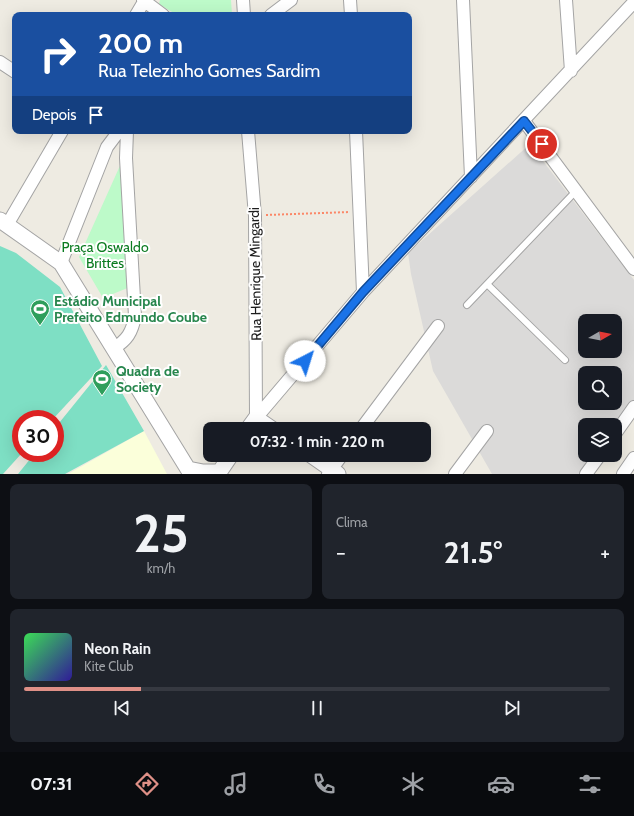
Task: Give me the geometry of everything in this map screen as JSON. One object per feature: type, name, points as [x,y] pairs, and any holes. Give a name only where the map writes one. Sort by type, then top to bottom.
[{"type":"street","points":[[138,12],[144,0],[159,12]]},
{"type":"street","points":[[243,0],[244,12]]},
{"type":"street","points":[[275,12],[291,0]]},
{"type":"street","points":[[350,0],[351,12]]},
{"type":"street","points":[[463,0],[471,177]]},
{"type":"street","points":[[566,0],[571,71]]},
{"type":"street","points":[[253,422],[363,292],[634,2]]},
{"type":"street","points":[[0,62],[12,70]]},
{"type":"street","points":[[524,121],[634,269]]},
{"type":"street","points":[[60,134],[4,223],[61,263],[189,472],[218,473],[225,462]]},
{"type":"street","points":[[61,263],[107,147],[117,134]]},
{"type":"street","points":[[113,349],[124,342],[132,332],[135,316],[126,158],[127,134]]},
{"type":"street","name":"Rua Henrique Mingardi","points":[[248,134],[255,216],[252,422]]},
{"type":"street","points":[[356,134],[363,292]]},
{"type":"street","points":[[107,147],[114,148],[126,158]]},
{"type":"street","points":[[366,422],[438,326]]},
{"type":"street","points":[[622,424],[634,407]]},
{"type":"street","points":[[455,474],[487,431]]},
{"type":"street","points":[[623,474],[634,458]]},
{"type":"street","points":[[320,462],[332,472],[338,462]]},
{"type":"street","points":[[586,474],[595,462]]},
{"type":"lane","points":[[467,305],[576,190]]},
{"type":"lane","points":[[487,284],[565,360]]},
{"type":"path","points":[[255,216],[359,212]]},
{"type":"shaded area","points":[[530,144],[634,280],[634,401],[621,418],[578,418],[578,462],[591,462],[582,474],[492,474],[433,371],[411,274],[408,253]]},
{"type":"shaded area","points":[[144,431],[167,474],[68,474]]},
{"type":"green space","points":[[160,0],[231,0],[232,12],[172,12],[159,4]]},
{"type":"green space","name":"Praça Oswaldo Brittes","points":[[123,159],[130,287],[103,298],[79,257]]},
{"type":"green space","name":"Estádio Municipal Prefeito Edmundo Coube","points":[[0,246],[16,253],[60,287],[102,366],[61,410],[12,410],[12,462],[14,462],[3,474],[0,474]]},
{"type":"green space","name":"Quadra de Society","points":[[106,365],[144,431],[65,474],[18,474],[28,462],[64,462],[64,417]]},
{"type":"place","name":"Estádio Municipal Prefeito Edmundo Coube","points":[[40,326]]},
{"type":"place","name":"Quadra de Society","points":[[102,396]]},
{"type":"route","points":[[305,361],[363,292],[524,121],[542,144]]}]
